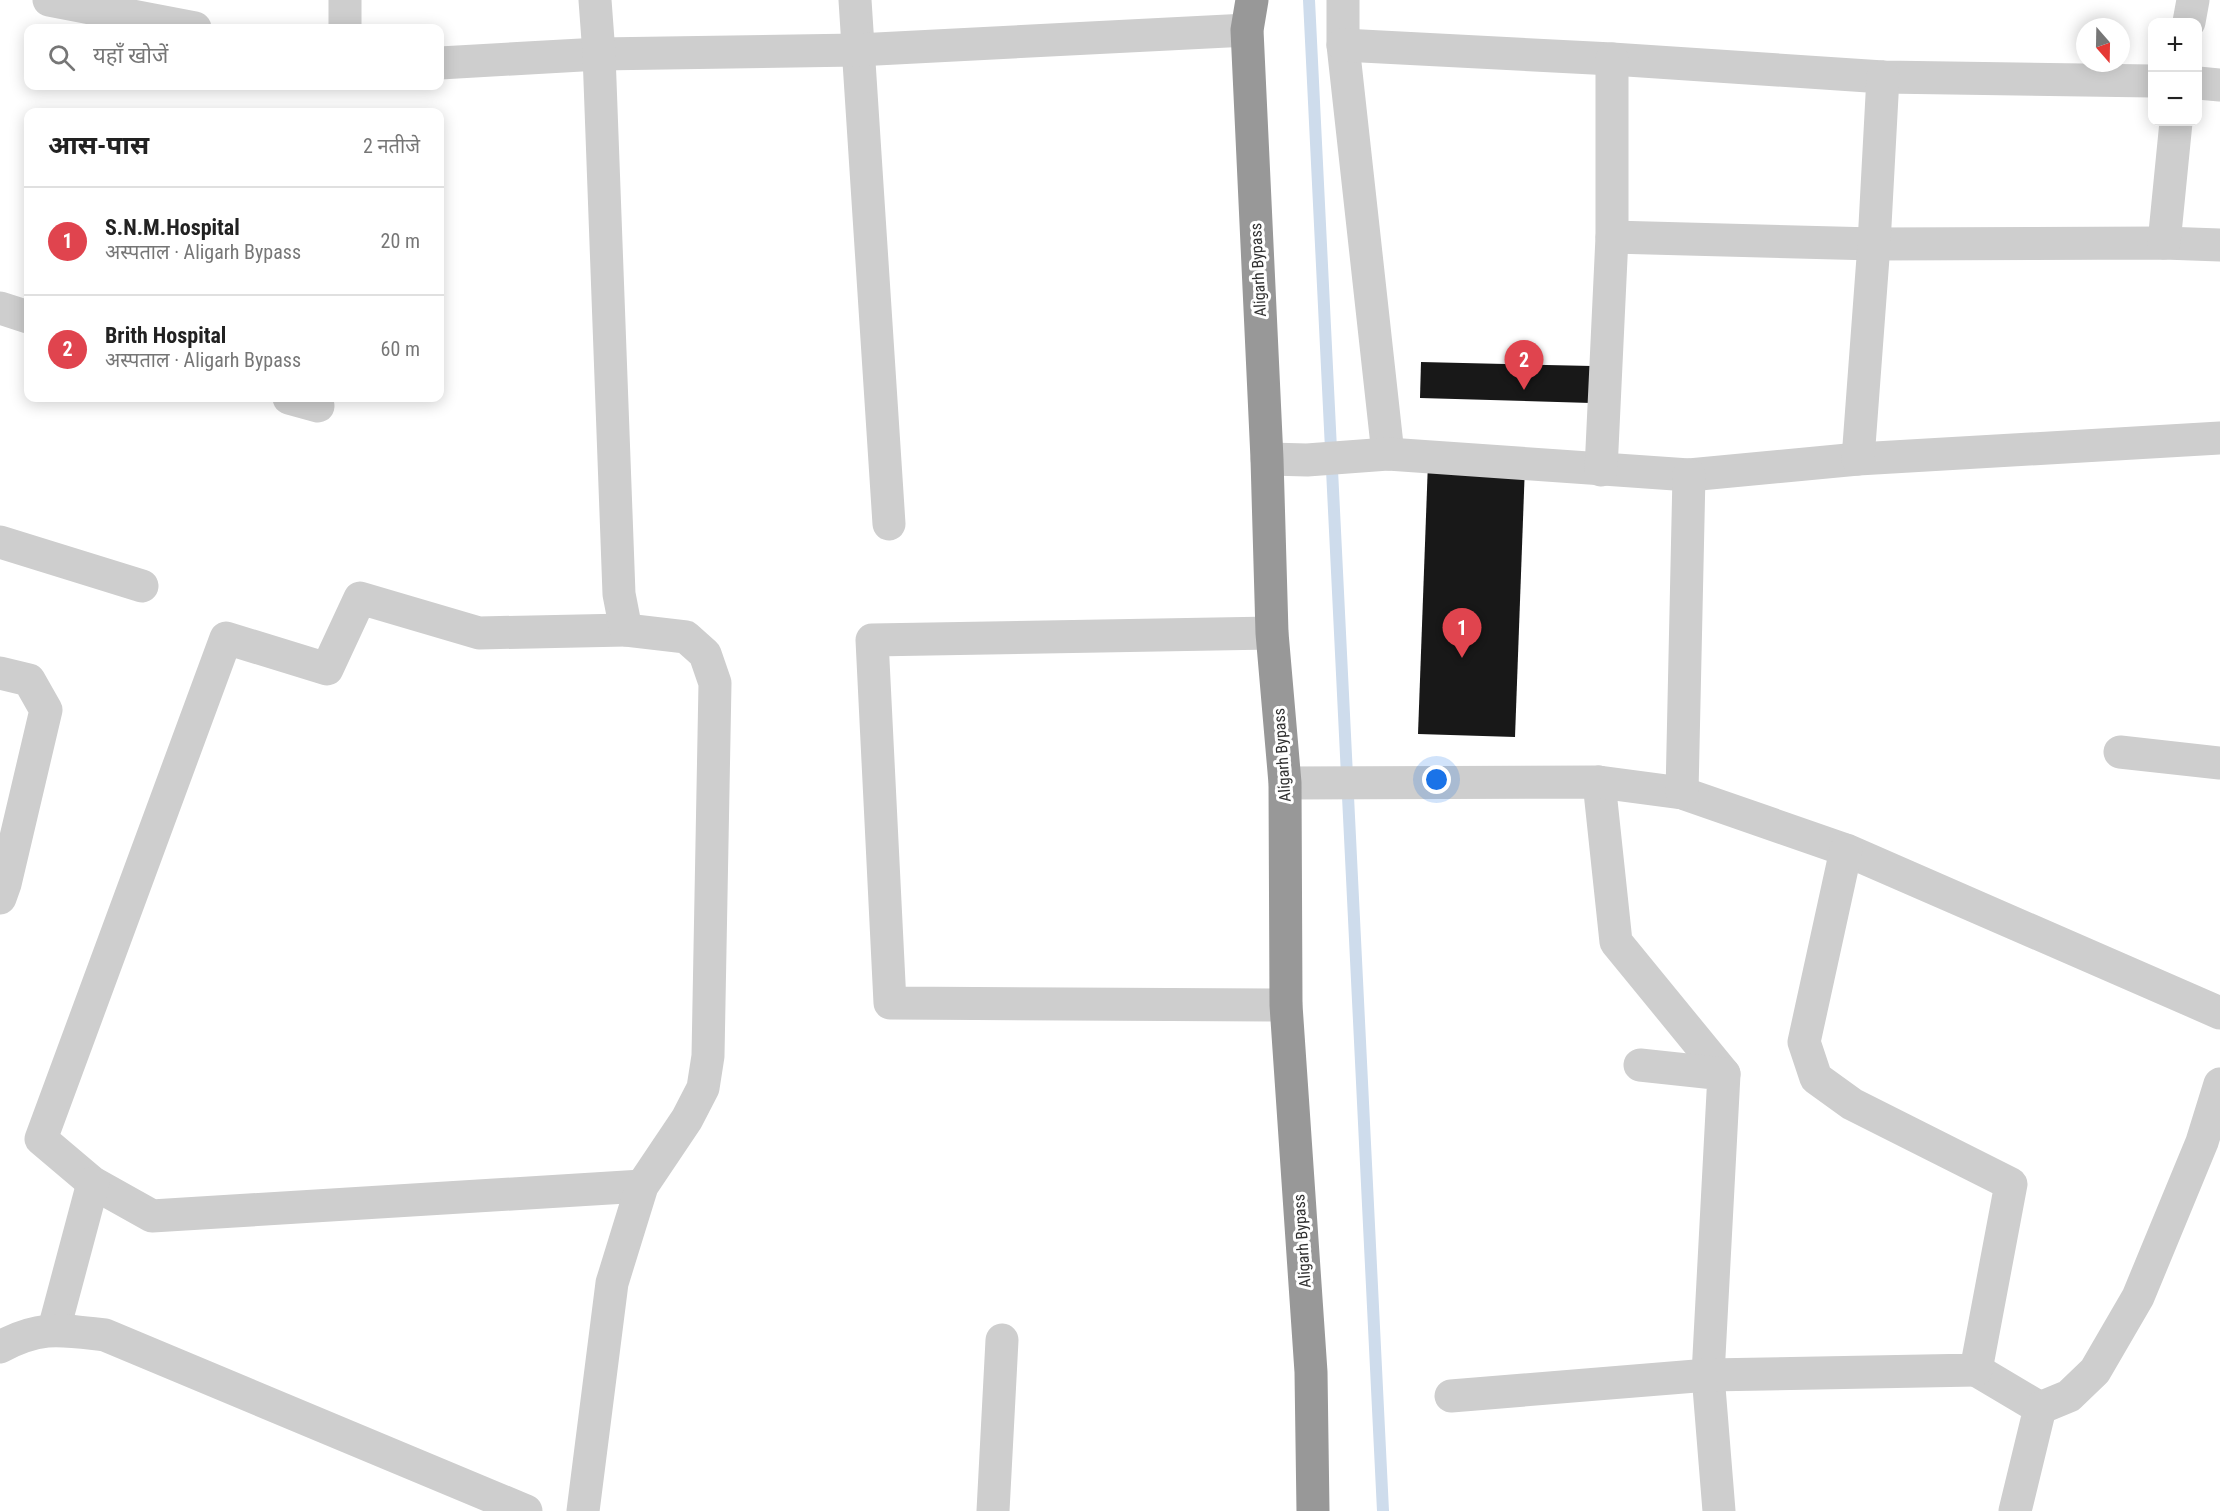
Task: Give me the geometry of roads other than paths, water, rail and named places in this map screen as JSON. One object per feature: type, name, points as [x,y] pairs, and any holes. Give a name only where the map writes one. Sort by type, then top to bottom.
[{"type":"highway","name":"Aligarh Bypass","points":[[1250,15],[1272,633],[1285,783],[1286,1005],[1311,1372],[1312,1511]]},
{"type":"street","points":[[49,0],[174,24]]},
{"type":"street","points":[[345,0],[345,24]]},
{"type":"street","points":[[595,0],[599,54],[619,594],[626,630]]},
{"type":"street","points":[[855,0],[889,524]]},
{"type":"street","points":[[1343,0],[1343,45],[1379,455]]},
{"type":"street","points":[[2190,18],[2193,0]]},
{"type":"street","points":[[444,63],[599,54],[857,50],[1250,15]]},
{"type":"street","points":[[1343,45],[1612,59],[1883,77],[2148,81]]},
{"type":"street","points":[[1601,470],[1612,237],[1612,59]]},
{"type":"street","points":[[1858,459],[1874,244],[1883,77]]},
{"type":"street","points":[[2202,83],[2220,85]]},
{"type":"street","points":[[2164,243],[2176,126]]},
{"type":"street","points":[[1612,237],[1874,244],[2164,243],[2220,245]]},
{"type":"street","points":[[0,309],[24,316]]},
{"type":"street","points":[[1267,459],[1307,460],[1379,455],[1689,475],[1858,459],[2220,438]]},
{"type":"street","points":[[1682,793],[1689,475]]},
{"type":"street","points":[[0,542],[142,586]]},
{"type":"street","points":[[583,1511],[612,1283],[642,1186],[687,1119],[703,1088],[708,1056],[715,683],[705,654],[686,638],[626,630],[479,633],[360,598],[327,669],[226,638],[41,1139],[93,1183],[153,1216],[642,1186]]},
{"type":"street","points":[[1272,633],[872,640],[890,1003],[1286,1005]]},
{"type":"street","points":[[0,673],[29,680],[46,710],[2,888]]},
{"type":"street","points":[[2120,752],[2220,763]]},
{"type":"street","points":[[1599,782],[1616,942],[1724,1074],[1708,1375],[1719,1511]]},
{"type":"street","points":[[1285,783],[1599,782],[1682,793],[1846,849],[2220,1013]]},
{"type":"street","points":[[1846,849],[1804,1042],[1816,1078],[1852,1104],[2011,1184],[1976,1370]]},
{"type":"street","points":[[1640,1065],[1724,1074]]},
{"type":"street","points":[[2040,1408],[2069,1396],[2095,1371],[2138,1297],[2202,1142],[2220,1084]]},
{"type":"street","points":[[54,1329],[93,1183]]},
{"type":"street","points":[[0,1347],[19,1337],[54,1329],[105,1335],[526,1511]]},
{"type":"street","points":[[993,1511],[1002,1340]]},
{"type":"street","points":[[1451,1396],[1708,1375],[1976,1370],[2040,1408]]},
{"type":"street","points":[[2015,1511],[2040,1408]]},
{"type":"waterway","points":[[1309,0],[1383,1511]]},
{"type":"place","name":"Brith Hospital","points":[[1524,390]]},
{"type":"place","name":"S.N.M.Hospital","points":[[1462,658]]}]
